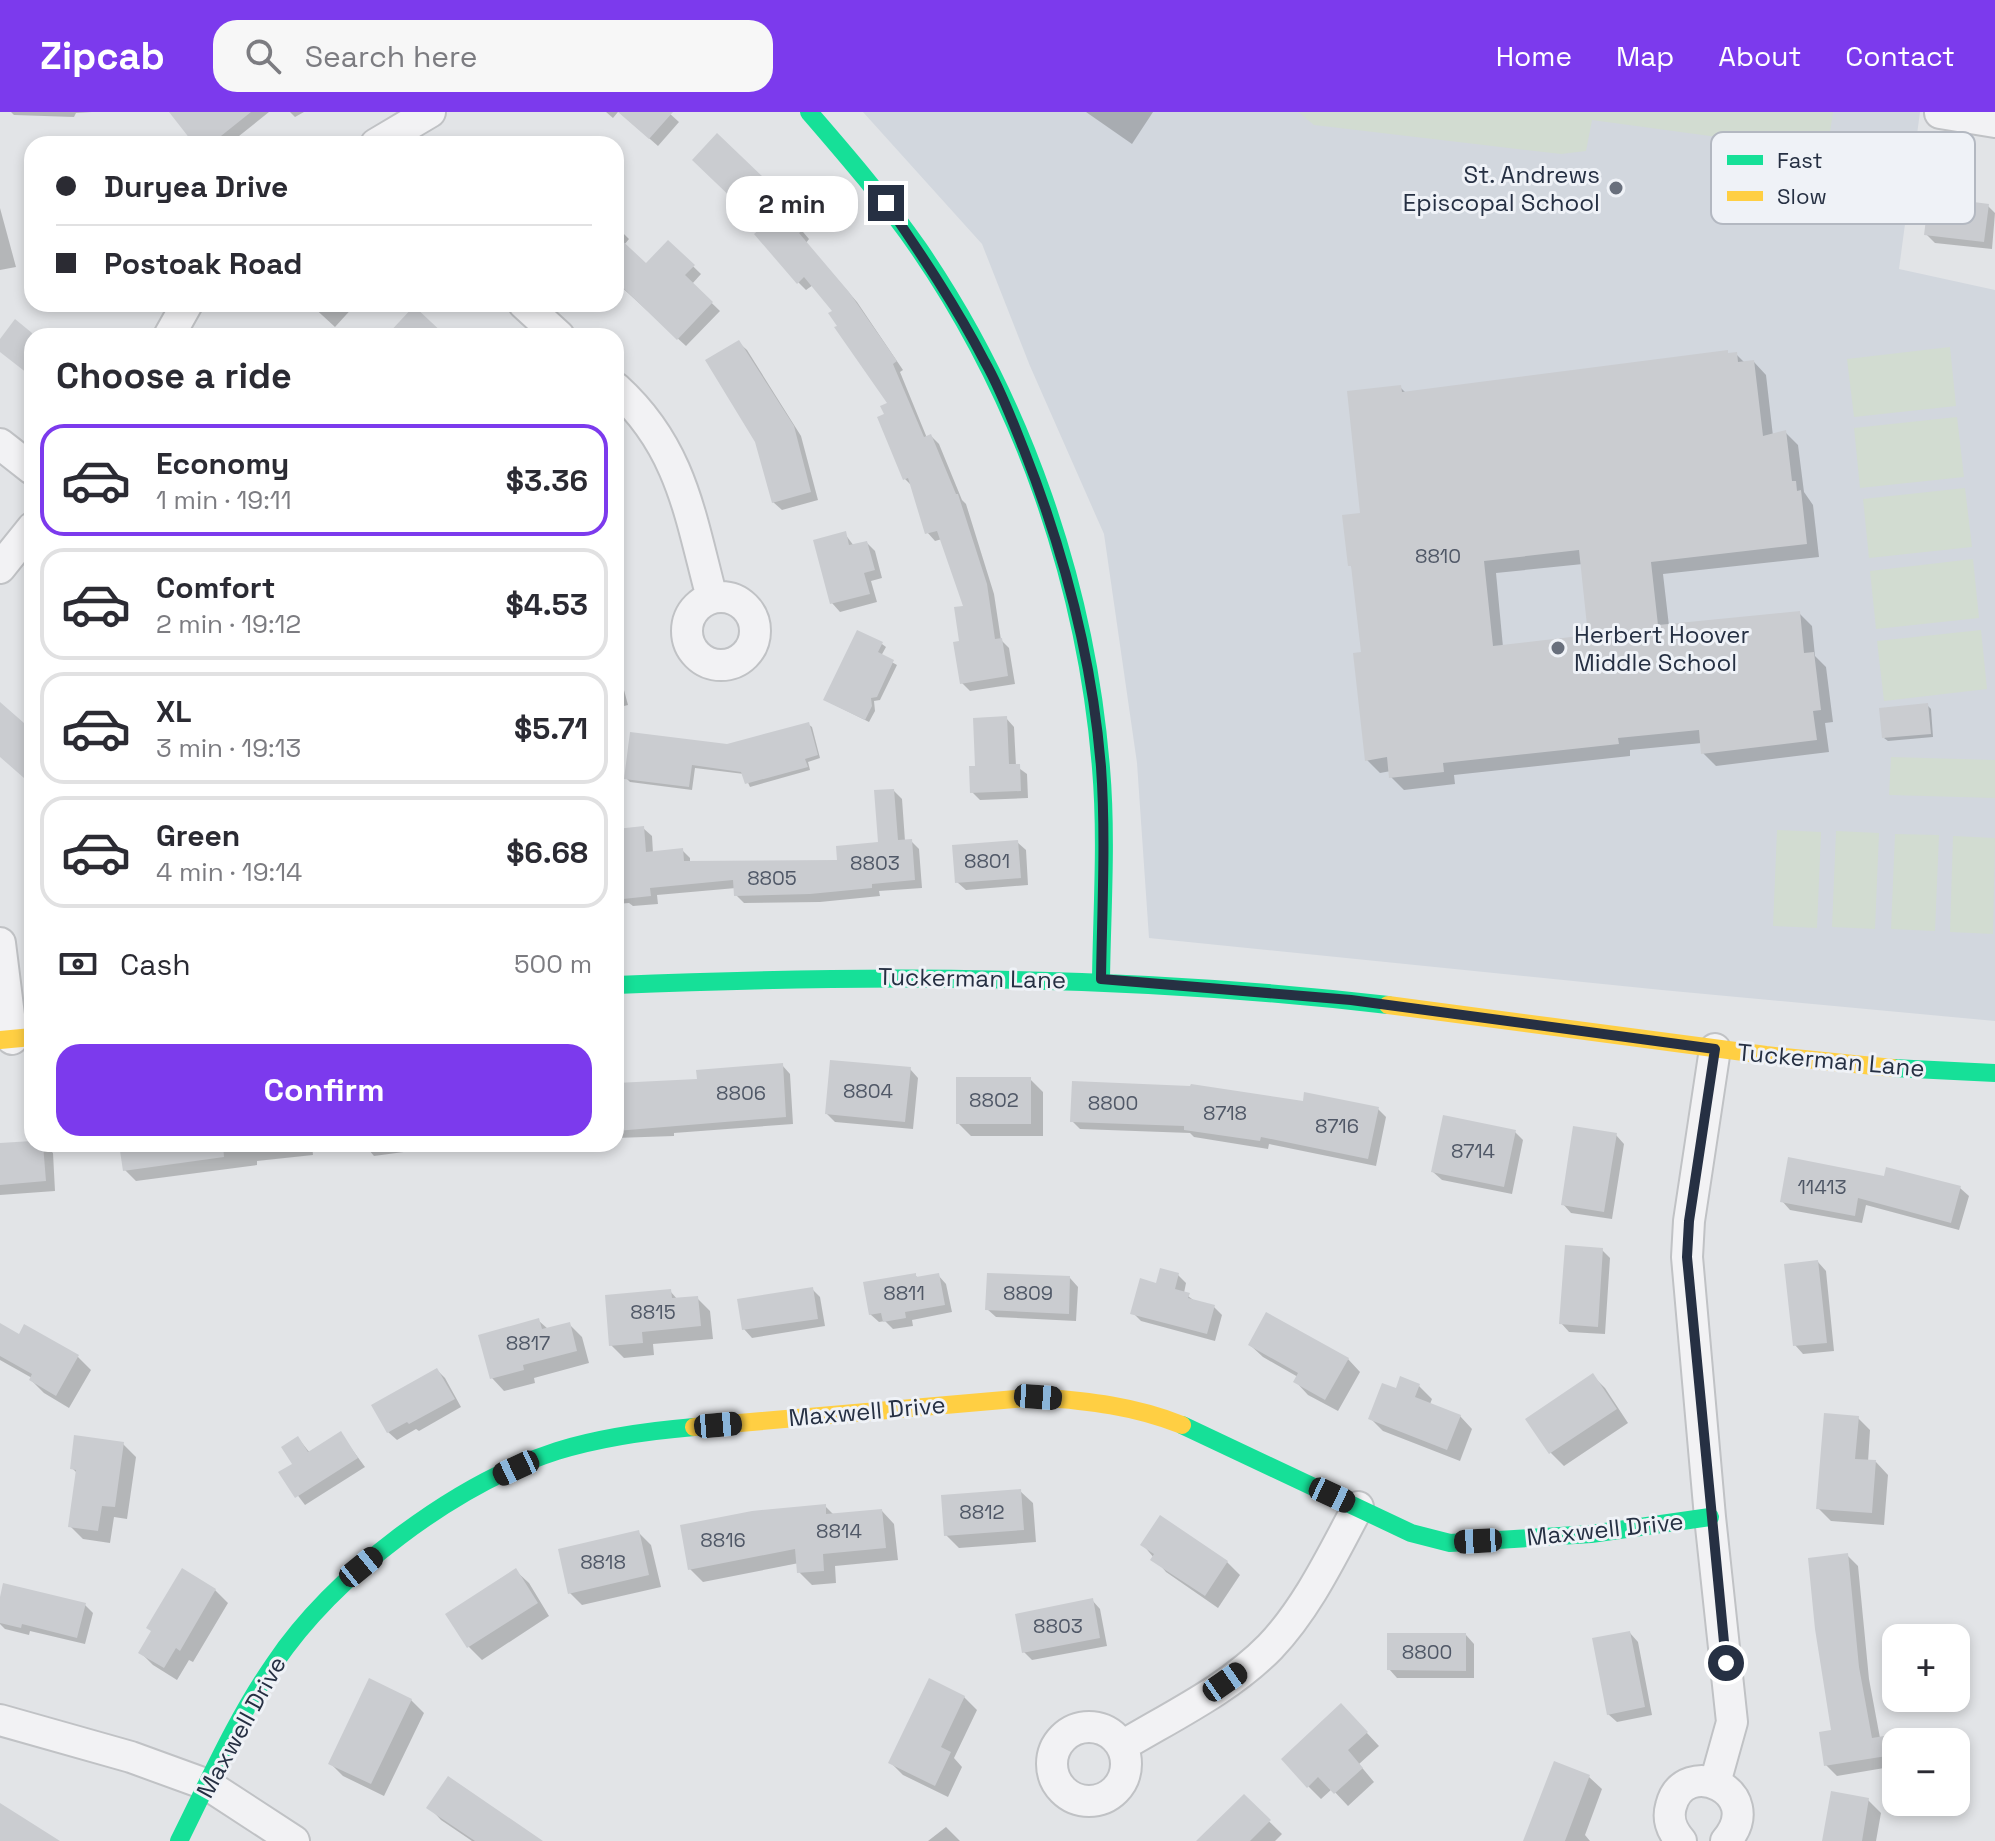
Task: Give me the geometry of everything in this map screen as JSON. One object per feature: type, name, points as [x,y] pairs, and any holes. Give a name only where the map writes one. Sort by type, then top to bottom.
[{"type":"street","points":[[392,136],[430,112]]},
{"type":"street","points":[[809,112],[886,203],[932,269],[986,362],[1043,497],[1067,574],[1091,682],[1101,767],[1103,818],[1101,979]]},
{"type":"street","points":[[1940,113],[1995,122]]},
{"type":"street","points":[[533,312],[550,328]]},
{"type":"street","points":[[624,396],[649,420],[675,469],[712,598]]},
{"type":"street","points":[[0,444],[24,463]]},
{"type":"street","points":[[0,568],[24,538]]},
{"type":"street","points":[[0,943],[15,1039]]},
{"type":"street","name":"Tuckerman Lane","points":[[624,985],[855,977],[1101,979],[1351,1000],[1715,1049],[1863,1065],[1995,1073]]},
{"type":"street","points":[[1715,1049],[1689,1221],[1687,1257],[1732,1722],[1715,1783]]},
{"type":"street","name":"Maxwell Drive","points":[[179,1841],[257,1690],[311,1616],[361,1567],[403,1533],[498,1476],[534,1459],[629,1433],[983,1400],[1038,1397],[1094,1401],[1155,1414],[1411,1533],[1450,1543],[1591,1534],[1710,1517]]},
{"type":"street","points":[[1122,1746],[1209,1694],[1269,1647],[1320,1577],[1358,1507]]},
{"type":"street","points":[[0,1720],[131,1757],[208,1785],[294,1841]]},
{"type":"street","points":[[1681,1841],[1670,1821],[1673,1798],[1681,1789],[1703,1780],[1715,1783],[1733,1798],[1737,1821],[1734,1832],[1726,1841]]},
{"type":"shaded area","name":"Herbert Hoover Middle School","points":[[863,112],[1920,112],[1917,132],[1711,132],[1711,224],[1905,224],[1899,269],[1995,290],[1995,1021],[1149,938],[1137,763],[1104,534],[1030,366],[982,244]]},
{"type":"shaded area","points":[[1298,112],[1833,112],[1830,132],[1711,132],[1711,136],[1592,120],[1586,151],[1561,154],[1314,125]]},
{"type":"shaded area","points":[[1950,347],[1956,406],[1854,417],[1847,359]]},
{"type":"shaded area","points":[[1957,417],[1964,477],[1860,488],[1854,428]]},
{"type":"shaded area","points":[[1965,488],[1972,547],[1869,558],[1863,499]]},
{"type":"shaded area","points":[[1973,559],[1979,618],[1876,629],[1870,571]]},
{"type":"shaded area","points":[[1981,630],[1987,689],[1884,701],[1877,641]]},
{"type":"shaded area","points":[[1891,757],[1995,760],[1995,798],[1889,795]]},
{"type":"shaded area","points":[[1777,830],[1821,832],[1817,928],[1773,926]]},
{"type":"shaded area","points":[[1836,831],[1879,833],[1875,929],[1832,927]]},
{"type":"shaded area","points":[[1895,834],[1939,835],[1935,931],[1891,929]]},
{"type":"shaded area","points":[[1953,836],[1995,838],[1993,934],[1950,932]]},
{"type":"building","points":[[169,112],[251,112],[221,136],[188,136]]},
{"type":"building","points":[[618,112],[673,112],[649,139]]},
{"type":"building","points":[[717,133],[767,181],[764,184],[803,230],[799,233],[849,292],[897,361],[893,364],[924,437],[931,434],[958,494],[987,584],[995,639],[1002,638],[1008,676],[960,684],[953,642],[959,641],[954,607],[963,606],[937,531],[925,534],[908,478],[903,480],[877,417],[884,414],[880,406],[887,403],[834,327],[837,326],[828,313],[832,311],[804,277],[797,284],[754,234],[762,227],[692,160]]},
{"type":"building","points":[[1975,202],[1989,204],[1984,242],[1924,235],[1925,224],[1975,224]]},
{"type":"building","points":[[668,240],[695,265],[685,275],[713,302],[677,340],[624,289],[624,242],[646,263]]},
{"type":"building","points":[[408,312],[420,312],[437,328],[393,328]]},
{"type":"building","points":[[15,319],[26,328],[24,371],[0,352],[0,339]]},
{"type":"building","points":[[739,340],[794,426],[811,492],[772,503],[755,442],[705,360]]},
{"type":"building","points":[[1728,350],[1728,353],[1737,352],[1738,362],[1754,360],[1763,436],[1786,430],[1792,481],[1796,481],[1797,491],[1801,490],[1807,544],[1651,562],[1658,625],[1800,611],[1804,653],[1814,652],[1821,710],[1813,711],[1817,740],[1701,754],[1699,730],[1618,738],[1619,744],[1443,763],[1444,772],[1389,778],[1387,757],[1365,761],[1353,653],[1361,652],[1342,515],[1360,513],[1347,391],[1401,385],[1402,392]],"holes":[[[1579,550],[1588,635],[1493,646],[1484,561]]]},
{"type":"building","points":[[846,531],[849,545],[867,541],[875,570],[864,573],[870,594],[830,604],[813,540]]},
{"type":"building","points":[[857,630],[883,642],[878,652],[894,660],[877,697],[871,698],[872,706],[865,720],[823,700]]},
{"type":"building","points":[[0,702],[24,723],[24,778],[0,757]]},
{"type":"building","points":[[1928,703],[1931,734],[1882,738],[1879,708]]},
{"type":"building","points":[[1007,716],[1009,764],[1020,764],[1021,791],[970,793],[969,766],[975,766],[973,718]]},
{"type":"building","points":[[809,722],[818,755],[805,759],[808,767],[745,784],[741,772],[692,765],[689,787],[624,779],[630,732],[727,744]]},
{"type":"building","points":[[894,789],[898,840],[912,839],[915,880],[810,894],[734,896],[733,880],[650,888],[651,896],[624,899],[624,828],[644,826],[646,852],[683,848],[684,861],[837,860],[836,846],[878,842],[874,790]]},
{"type":"building","points":[[1018,840],[1021,878],[955,883],[952,845]]},
{"type":"building","points":[[830,1060],[911,1067],[905,1122],[825,1114]]},
{"type":"building","points":[[783,1063],[786,1117],[624,1130],[624,1083],[697,1079],[696,1070]]},
{"type":"building","points":[[956,1077],[1031,1077],[1031,1124],[956,1124]]},
{"type":"building","points":[[1072,1081],[1191,1084],[1303,1101],[1304,1092],[1379,1107],[1368,1159],[1261,1137],[1260,1141],[1184,1130],[1184,1126],[1070,1122]]},
{"type":"building","points":[[1443,1115],[1516,1130],[1504,1187],[1431,1172]]},
{"type":"building","points":[[1573,1126],[1617,1133],[1604,1212],[1561,1205]]},
{"type":"building","points":[[24,1142],[24,1152],[44,1152],[46,1181],[0,1185],[0,1143]]},
{"type":"building","points":[[120,1152],[224,1152],[224,1157],[123,1171]]},
{"type":"building","points":[[1788,1157],[1884,1176],[1886,1167],[1961,1186],[1951,1223],[1858,1198],[1855,1216],[1780,1202]]},
{"type":"building","points":[[1565,1245],[1603,1248],[1598,1327],[1559,1324]]},
{"type":"building","points":[[1818,1260],[1827,1343],[1793,1346],[1784,1264]]},
{"type":"building","points":[[1160,1268],[1179,1273],[1175,1289],[1190,1293],[1188,1298],[1215,1305],[1207,1334],[1130,1314],[1140,1278],[1156,1283]]},
{"type":"building","points":[[916,1273],[916,1277],[939,1273],[945,1305],[905,1312],[906,1318],[883,1322],[881,1313],[869,1315],[863,1282]]},
{"type":"building","points":[[987,1273],[1070,1276],[1069,1314],[985,1310]]},
{"type":"building","points":[[813,1287],[818,1319],[742,1330],[737,1299]]},
{"type":"building","points":[[671,1289],[672,1298],[698,1296],[701,1326],[642,1332],[643,1343],[609,1346],[605,1295]]},
{"type":"building","points":[[1266,1312],[1349,1358],[1325,1400],[1293,1382],[1298,1373],[1248,1345]]},
{"type":"building","points":[[539,1318],[542,1329],[570,1322],[577,1351],[523,1365],[524,1370],[490,1379],[478,1335]]},
{"type":"building","points":[[0,1323],[19,1334],[24,1324],[79,1355],[56,1396],[29,1380],[32,1374],[0,1356]]},
{"type":"building","points":[[437,1368],[455,1399],[387,1433],[371,1405]]},
{"type":"building","points":[[1593,1373],[1617,1409],[1549,1454],[1525,1419]]},
{"type":"building","points":[[1400,1376],[1420,1384],[1415,1397],[1461,1415],[1447,1450],[1368,1419],[1382,1383],[1396,1388]]},
{"type":"building","points":[[1824,1413],[1859,1416],[1855,1459],[1876,1460],[1872,1513],[1816,1509]]},
{"type":"building","points":[[341,1431],[358,1458],[295,1498],[278,1472],[292,1464],[281,1447],[298,1436],[308,1452]]},
{"type":"building","points":[[74,1435],[124,1442],[115,1507],[102,1506],[98,1531],[68,1527],[76,1470],[70,1469]]},
{"type":"building","points":[[1021,1489],[1024,1530],[944,1536],[941,1495]]},
{"type":"building","points":[[826,1504],[826,1514],[882,1509],[886,1548],[823,1554],[824,1571],[797,1573],[795,1549],[688,1570],[680,1525],[752,1511]]},
{"type":"building","points":[[1160,1515],[1228,1561],[1205,1596],[1150,1560],[1154,1554],[1140,1545]]},
{"type":"building","points":[[639,1530],[649,1575],[568,1594],[558,1549]]},
{"type":"building","points":[[1848,1553],[1859,1667],[1872,1738],[1882,1736],[1882,1757],[1824,1766],[1819,1732],[1831,1730],[1815,1629],[1808,1558]]},
{"type":"building","points":[[182,1568],[216,1589],[180,1651],[176,1648],[164,1668],[138,1653],[151,1631],[146,1628]]},
{"type":"building","points":[[516,1568],[538,1603],[467,1648],[445,1614]]},
{"type":"building","points":[[3,1583],[86,1603],[77,1638],[22,1624],[21,1628],[0,1623]]},
{"type":"building","points":[[1093,1598],[1100,1638],[1022,1653],[1015,1614]]},
{"type":"building","points":[[1630,1631],[1645,1707],[1607,1715],[1592,1638]]},
{"type":"building","points":[[1387,1633],[1466,1633],[1466,1671],[1387,1670]]},
{"type":"building","points":[[369,1678],[412,1699],[371,1784],[328,1764]]},
{"type":"building","points":[[929,1678],[965,1696],[941,1747],[951,1752],[935,1786],[888,1763]]},
{"type":"building","points":[[1341,1703],[1368,1732],[1348,1750],[1363,1768],[1334,1794],[1318,1777],[1307,1788],[1281,1759]]},
{"type":"building","points":[[1554,1761],[1590,1775],[1565,1841],[1523,1841]]},
{"type":"building","points":[[448,1776],[543,1841],[475,1841],[426,1808]]},
{"type":"building","points":[[1831,1791],[1869,1798],[1862,1841],[1822,1841]]},
{"type":"building","points":[[1244,1794],[1271,1820],[1250,1841],[1196,1841]]},
{"type":"building","points":[[0,1803],[60,1841],[0,1841]]},
{"type":"traffic: fast","points":[[809,112],[893,213],[956,307],[989,368],[1043,496],[1081,631],[1093,699],[1104,821],[1101,979]]},
{"type":"traffic: fast","points":[[624,985],[809,979],[1002,980],[1195,988],[1388,1005]]},
{"type":"traffic: fast","points":[[1893,1068],[1995,1073]]},
{"type":"traffic: fast","points":[[1182,1425],[1411,1533],[1450,1543],[1591,1534],[1710,1517]]},
{"type":"traffic: fast","points":[[179,1841],[235,1728],[274,1664],[329,1598],[399,1536],[478,1486],[557,1451],[625,1435],[694,1427]]},
{"type":"traffic: slow","points":[[1388,1005],[1766,1055],[1893,1068]]},
{"type":"traffic: slow","points":[[0,1040],[24,1038]]},
{"type":"traffic: slow","points":[[694,1427],[1038,1397],[1111,1405],[1182,1425]]},
{"type":"place","name":"St. Andrews Episcopal School","points":[[1616,188]]},
{"type":"place","name":"Herbert Hoover Middle School","points":[[1558,648]]},
{"type":"route","points":[[886,203],[932,269],[986,362],[1043,497],[1067,574],[1091,682],[1101,767],[1101,979],[1351,1000],[1715,1049],[1689,1221],[1687,1257],[1726,1663]]}]
